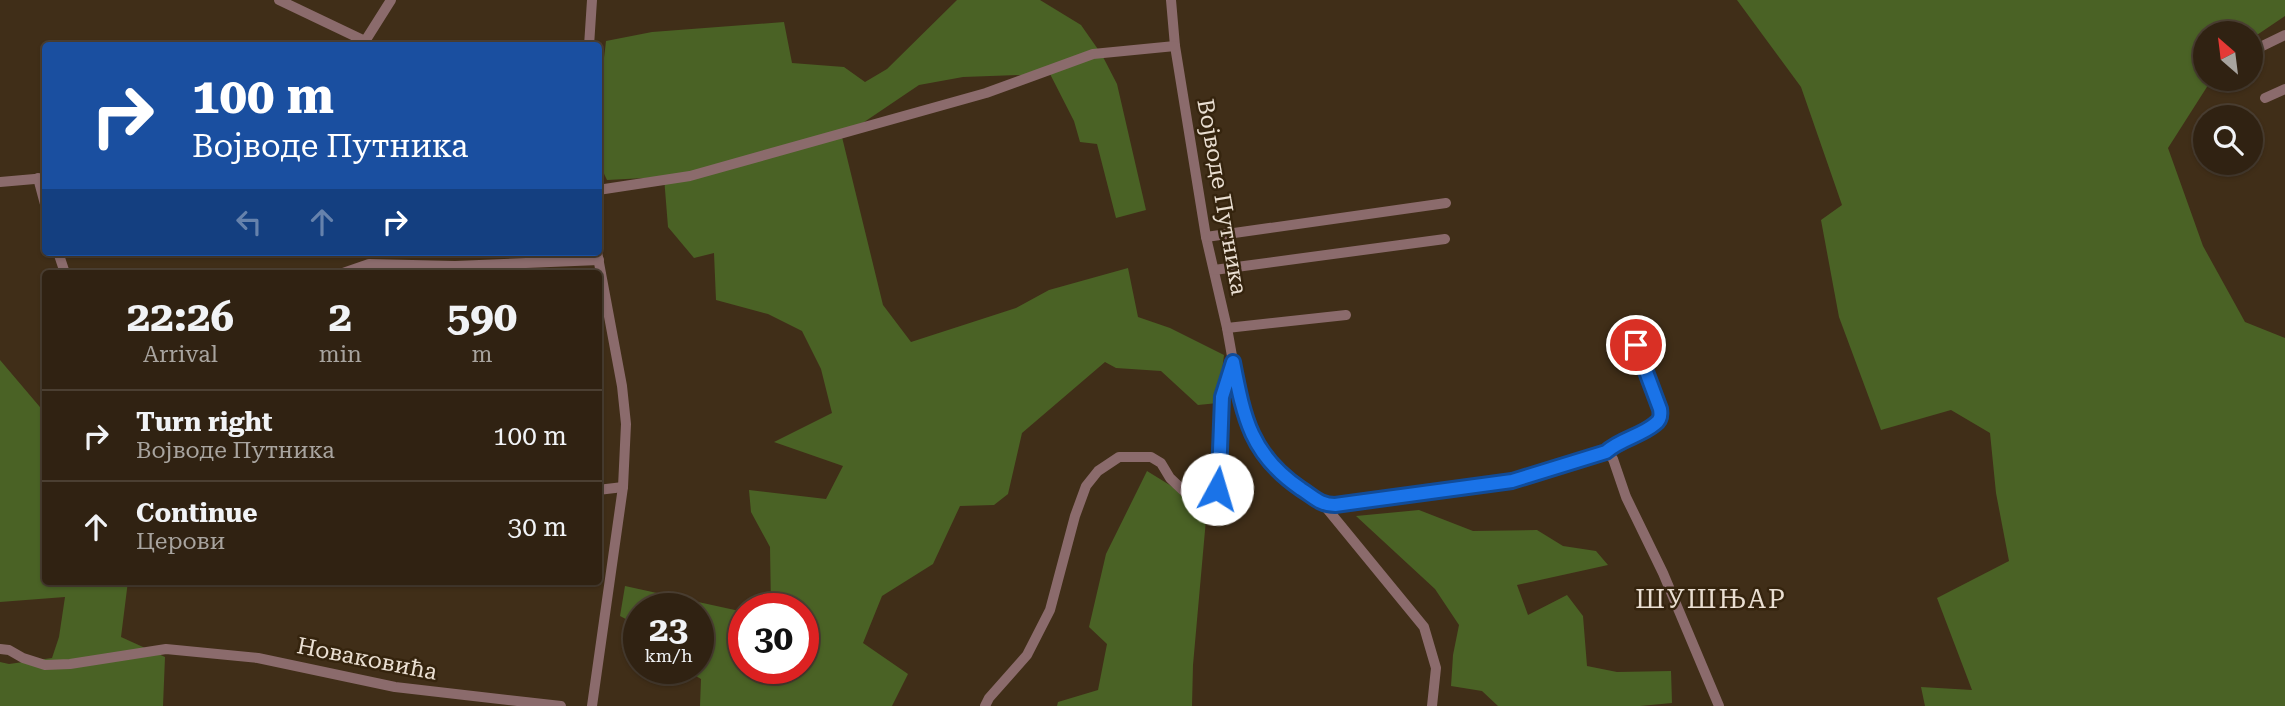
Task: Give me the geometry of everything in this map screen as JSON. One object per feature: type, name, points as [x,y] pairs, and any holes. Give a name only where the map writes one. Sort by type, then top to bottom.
[{"type":"street","points":[[279,0],[361,42]]},
{"type":"street","points":[[364,42],[391,0]]},
{"type":"street","points":[[589,42],[592,0]]},
{"type":"street","name":"Војводе Путника","points":[[1171,0],[1175,46],[1206,237],[1240,401],[1253,436],[1267,460],[1280,473],[1324,505]]},
{"type":"street","points":[[2263,46],[2285,35]]},
{"type":"street","points":[[602,189],[691,176],[986,93],[1093,54],[1175,46]]},
{"type":"street","points":[[2265,98],[2285,89]]},
{"type":"street","points":[[0,182],[42,178]]},
{"type":"street","points":[[1206,237],[1446,203]]},
{"type":"street","points":[[1214,270],[1445,239]]},
{"type":"street","points":[[352,270],[369,264],[455,266],[598,256]]},
{"type":"street","points":[[592,706],[623,487],[626,424],[602,278]]},
{"type":"street","points":[[1227,328],[1346,315]]},
{"type":"street","points":[[1324,505],[1512,481],[1606,452],[1655,425],[1661,415],[1636,345]]},
{"type":"street","points":[[985,706],[1027,655],[1050,610],[1075,516],[1086,485],[1098,471],[1119,457],[1151,457],[1161,463],[1170,478],[1188,495],[1208,495],[1217,489],[1222,397],[1233,362]]},
{"type":"street","points":[[1606,452],[1613,459],[1626,497],[1719,706]]},
{"type":"street","points":[[602,489],[623,487]]},
{"type":"street","points":[[1324,505],[1424,627],[1436,668],[1432,706]]},
{"type":"street","name":"Новаковића","points":[[0,649],[45,665],[70,664],[166,649],[258,658],[395,687],[561,706]]},
{"type":"green space","points":[[957,0],[1040,0],[1081,25],[1102,55],[1117,84],[1146,210],[1116,218],[1097,144],[1080,142],[1074,121],[1050,74],[963,77],[919,85],[842,137],[883,305],[911,342],[1016,308],[1049,290],[1128,268],[1138,317],[1170,328],[1224,355],[1218,403],[1198,405],[1161,371],[1116,368],[1105,362],[1022,433],[1008,494],[994,505],[960,506],[933,564],[882,596],[863,643],[908,674],[892,706],[700,706],[701,684],[714,684],[714,605],[728,609],[728,684],[819,684],[819,593],[771,593],[770,547],[751,512],[749,490],[826,499],[843,466],[774,442],[832,413],[821,369],[802,331],[768,314],[716,300],[714,253],[694,258],[668,227],[664,177],[607,180],[602,166],[602,76],[606,41],[652,32],[784,22],[792,63],[844,67],[865,82],[887,69]]},
{"type":"green space","points":[[1737,0],[2285,0],[2285,16],[2263,31],[2263,21],[2193,21],[2193,91],[2204,91],[2168,148],[2203,246],[2245,322],[2285,338],[2285,706],[1925,706],[1921,687],[1972,690],[1937,598],[2009,561],[1996,493],[1990,433],[1951,410],[1881,430],[1839,317],[1821,220],[1842,205],[1801,87]]},
{"type":"green space","points":[[0,360],[42,409],[42,585],[128,585],[121,637],[165,657],[163,706],[0,706],[0,662],[9,664],[52,658],[59,637],[65,597],[0,602]]},
{"type":"green space","points":[[1147,471],[1207,508],[1193,665],[1192,706],[1057,706],[1058,702],[1098,690],[1107,644],[1089,627],[1106,554]]},
{"type":"green space","points":[[1419,510],[1473,531],[1537,530],[1563,546],[1596,551],[1608,565],[1517,585],[1528,615],[1567,595],[1583,616],[1587,666],[1617,672],[1671,671],[1672,703],[1640,706],[1498,706],[1482,691],[1451,686],[1459,625],[1435,589],[1356,516]]},
{"type":"green space","points":[[625,586],[657,593],[624,593]]},
{"type":"district","name":"ШУШЊАР","points":[[1711,599]]},
{"type":"route","points":[[1217,489],[1222,397],[1233,362],[1240,401],[1253,436],[1267,460],[1295,485],[1324,505],[1335,505],[1512,481],[1606,452],[1655,425],[1661,415],[1636,345]]}]
